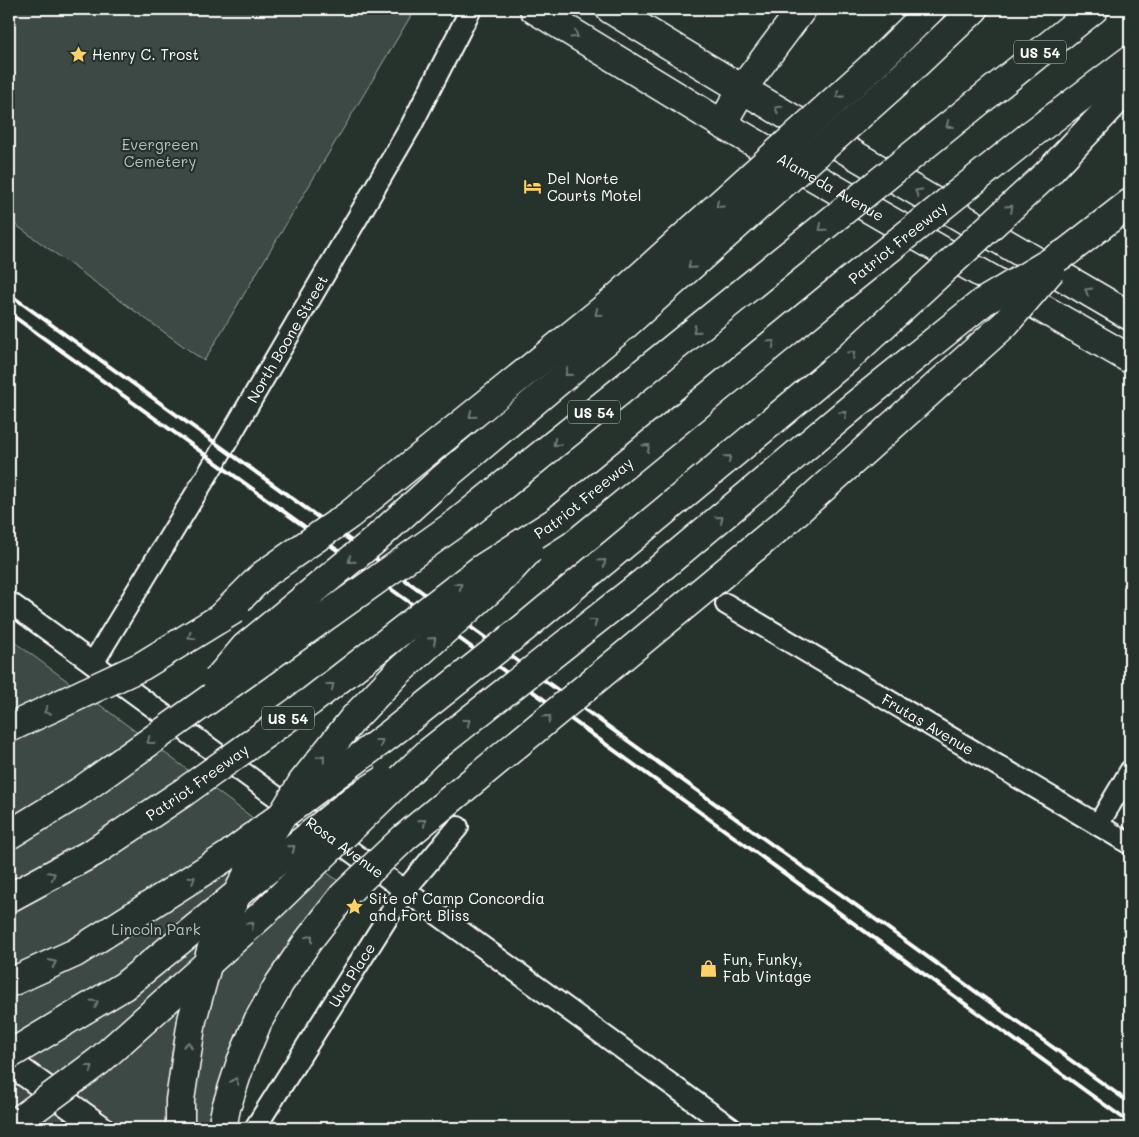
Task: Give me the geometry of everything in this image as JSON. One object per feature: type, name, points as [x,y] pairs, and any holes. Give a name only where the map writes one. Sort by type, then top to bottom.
[{"type":"main road","name":"Alameda Avenue","points":[[534,9],[722,124],[1130,359]]},
{"type":"main road","points":[[610,9],[742,89],[1130,316]]},
{"type":"main road","points":[[722,124],[742,89],[802,9]]},
{"type":"main road","points":[[219,619],[263,576],[349,515],[611,303],[876,63],[931,9]]},
{"type":"main road","points":[[190,712],[245,647],[375,540],[440,481],[624,326],[897,82],[974,9]]},
{"type":"main road","name":"US 54","points":[[9,835],[79,792],[458,522],[1094,9]]},
{"type":"main road","name":"Patriot Freeway","points":[[9,898],[94,852],[184,792],[312,701],[481,569],[555,522],[850,280],[1032,134],[1130,60]]},
{"type":"main road","points":[[9,983],[75,953],[220,860],[389,735],[525,627],[847,359],[1049,172],[1130,86]]},
{"type":"main road","points":[[9,1128],[99,1061],[265,912],[428,753],[644,582],[854,406],[983,302],[1066,252],[1130,203]]},
{"type":"main road","points":[[222,1128],[226,1108],[241,1062],[258,1022],[279,984],[308,941],[343,896],[404,838],[782,525],[1005,324],[1066,252]]},
{"type":"main road","points":[[9,728],[142,666],[440,481]]},
{"type":"main road","points":[[180,1128],[180,1100],[192,1020],[214,940],[254,861],[302,783],[354,719],[397,673],[504,576],[555,522]]},
{"type":"main road","points":[[9,1055],[124,986],[354,799],[428,753]]},
{"type":"street","name":"North Boone Street","points":[[93,663],[215,462],[411,126],[471,9]]},
{"type":"street","name":"Rosa Avenue","points":[[9,602],[732,1128]]},
{"type":"street","name":"Frutas Avenue","points":[[726,604],[1130,844]]},
{"type":"street","points":[[1098,825],[1130,770]]},
{"type":"street","name":"Uva Place","points":[[255,1128],[405,890],[458,827]]},
{"type":"street","points":[[9,1062],[101,1128]]},
{"type":"green space","name":"Evergreen Cemetery","points":[[9,9],[415,9],[204,361],[9,220]]},
{"type":"green space","name":"Lincoln Park","points":[[9,638],[356,894],[297,978],[207,1128],[9,1128]]},
{"type":"railway","points":[[9,294],[1130,1103]]},
{"type":"railway","points":[[9,313],[1130,1123]]},
{"type":"place","name":"Henry C. Trost","points":[[78,54]]},
{"type":"place","name":"Del Norte Courts Motel","points":[[533,187]]},
{"type":"place","name":"Site of Camp Concordia and Fort Bliss","points":[[355,907]]},
{"type":"place","name":"Fun, Funky, Fab Vintage","points":[[709,968]]}]
